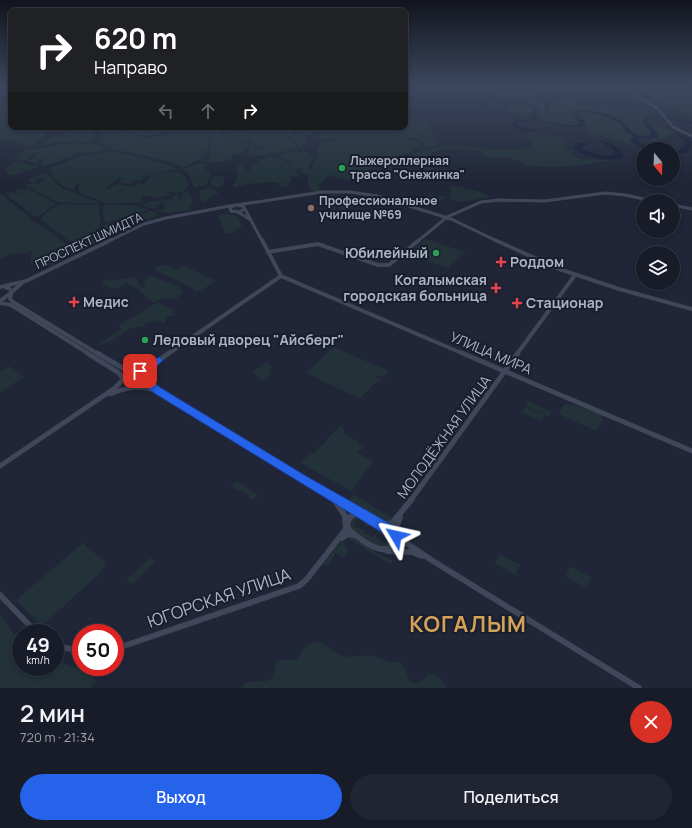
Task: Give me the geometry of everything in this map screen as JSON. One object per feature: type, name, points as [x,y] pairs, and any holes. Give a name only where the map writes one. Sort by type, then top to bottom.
[{"type":"street","points":[[664,117],[673,127],[692,136]]},
{"type":"street","points":[[234,212],[242,211],[249,204],[317,192],[359,193],[382,197],[447,217],[540,262],[575,275],[618,289],[692,309]]},
{"type":"street","points":[[268,252],[318,244],[383,266],[389,264],[447,217],[475,204],[492,200],[545,201],[606,194],[636,198]]},
{"type":"street","name":"ПРОСПЕКТ ШМИДТА","points":[[0,302],[19,286],[33,278],[137,226],[162,219],[269,200]]},
{"type":"street","points":[[0,287],[10,288],[10,298],[13,302],[126,371],[134,373],[159,360],[281,276],[245,208],[243,206],[236,205],[230,208],[234,212],[244,215],[251,221]]},
{"type":"street","points":[[680,206],[692,209]]},
{"type":"street","name":"ПРОСПЕКТ ШМИДТА","points":[[200,212],[220,210],[234,212]]},
{"type":"street","name":"МОЛОДЁЖНАЯ УЛИЦА","points":[[401,514],[506,372],[575,275]]},
{"type":"street","name":"УЛИЦА МИРА","points":[[281,276],[692,451]]},
{"type":"street","name":"ПРОСПЕКТ ШМИДТА","points":[[0,287],[16,284],[33,278]]},
{"type":"street","points":[[0,302],[11,305],[119,373],[125,385],[144,386],[157,391],[378,523],[432,561],[639,688]]},
{"type":"street","points":[[97,401],[116,391],[142,382],[148,370],[159,360]]},
{"type":"street","points":[[0,466],[97,401],[123,380],[128,374],[141,373],[148,383],[157,391]]},
{"type":"street","points":[[331,496],[343,510],[349,530],[355,535],[384,551],[412,552],[432,561]]},
{"type":"street","points":[[347,524],[349,518],[354,514],[366,516]]},
{"type":"street","points":[[378,523],[389,524],[401,514]]},
{"type":"street","points":[[384,551],[390,550],[395,546],[397,541],[396,528],[401,514]]},
{"type":"street","name":"ЮГОРСКАЯ УЛИЦА","points":[[124,646],[296,588],[304,583],[344,532],[347,524]]},
{"type":"street","points":[[337,540],[346,535],[355,535]]},
{"type":"street","points":[[0,595],[28,624]]},
{"type":"shaded area","points":[[0,117],[8,117],[8,130],[43,130],[45,132],[43,138],[32,146],[24,146],[12,140],[0,139]]},
{"type":"shaded area","points":[[574,117],[579,123],[575,126],[551,123],[536,118]]},
{"type":"shaded area","points":[[582,117],[606,117],[621,124],[624,131],[634,136],[636,146],[590,133],[588,131],[587,124]]},
{"type":"shaded area","points":[[614,117],[647,117],[643,121],[651,134],[649,137],[640,136],[632,132]]},
{"type":"shaded area","points":[[408,121],[428,123],[438,145],[422,149],[424,144],[413,138],[370,137],[410,139],[420,143],[421,146],[410,152],[382,161],[356,179],[348,180],[329,175],[318,185],[322,191],[312,193],[307,180],[309,175],[305,175],[299,170],[301,168],[297,170],[291,169],[302,175],[289,177],[292,181],[286,183],[290,185],[289,187],[284,186],[282,188],[277,182],[246,184],[247,186],[239,186],[236,188],[233,185],[237,179],[237,167],[244,162],[243,167],[246,171],[251,170],[249,168],[254,164],[271,156],[280,158],[293,166],[291,163],[278,155],[297,152],[302,155],[300,152],[304,151],[315,157],[311,161],[310,165],[307,165],[311,170],[317,156],[318,147],[323,143],[342,138],[315,138],[320,130],[408,130]]},
{"type":"shaded area","points":[[650,121],[674,133],[655,141],[641,140],[656,139],[659,137],[659,133],[653,128]]},
{"type":"shaded area","points":[[58,130],[59,131],[47,131]]},
{"type":"shaded area","points":[[73,130],[93,130],[93,138],[89,142],[61,142],[34,147],[54,137],[72,136],[62,134]]},
{"type":"shaded area","points":[[102,130],[125,130],[144,139],[169,134],[174,130],[202,130],[200,135],[203,135],[204,130],[220,130],[220,132],[208,134],[209,140],[207,152],[202,155],[206,157],[182,168],[171,162],[109,148],[115,143],[111,144],[107,148],[99,143],[102,138]]},
{"type":"shaded area","points":[[126,130],[165,130],[154,135],[146,136],[141,136]]},
{"type":"shaded area","points":[[249,130],[294,130],[295,131],[290,137],[277,137],[289,139],[285,142],[292,140],[298,149],[276,148],[289,150],[292,152],[276,154],[271,152],[269,155],[249,156],[247,155],[250,144],[263,149],[273,148],[266,148],[251,143],[252,133]]},
{"type":"shaded area","points":[[298,130],[314,130],[308,136],[305,135],[306,140],[300,149],[292,138],[299,131]]},
{"type":"shaded area","points":[[524,130],[529,130],[531,137],[551,135],[565,140],[567,144],[562,147],[581,159],[609,160],[571,166],[540,167],[503,157],[485,157],[482,151],[453,149],[446,149],[432,153],[427,157],[426,162],[430,167],[437,170],[452,172],[451,178],[422,170],[412,162],[414,155],[428,149],[442,147],[456,146],[501,150],[530,147],[533,144],[527,139],[528,136]]},
{"type":"shaded area","points":[[241,131],[249,133],[251,136],[249,142],[227,138],[224,134]]},
{"type":"shaded area","points":[[212,134],[220,134],[226,139],[248,143],[248,146],[242,153],[232,155],[233,159],[212,163],[200,162],[211,157],[209,153]]},
{"type":"shaded area","points":[[75,143],[98,145],[106,150],[86,154],[77,152],[74,156],[63,160],[59,157],[58,158],[61,160],[60,161],[44,166],[40,164],[44,158],[40,159],[37,164],[29,161],[36,155],[34,154],[26,160],[15,159],[15,155],[26,150]]},
{"type":"shaded area","points":[[113,151],[167,164],[178,169],[146,176],[139,182],[138,180],[134,181],[131,184],[119,183],[122,178],[120,177],[105,189],[118,184],[132,187],[137,183],[144,184],[151,175],[169,172],[180,173],[187,180],[189,186],[186,187],[186,190],[177,193],[167,192],[168,194],[172,195],[157,198],[143,195],[141,202],[108,204],[80,193],[78,188],[80,184],[75,185],[75,189],[72,190],[55,180],[52,175],[52,171],[46,172],[50,168],[81,156]]},
{"type":"shaded area","points":[[16,162],[38,167],[12,176],[7,173],[5,169],[10,164]]},
{"type":"shaded area","points":[[199,163],[207,164],[204,169],[211,171],[207,185],[203,187],[199,185],[199,187],[194,188],[189,175],[183,169]]},
{"type":"shaded area","points":[[44,173],[49,175],[60,187],[102,204],[56,202],[24,185],[37,184],[42,181],[45,179],[37,179],[36,183],[29,183],[29,179]]},
{"type":"shaded area","points":[[224,176],[224,184],[218,187],[211,186],[211,177]]},
{"type":"shaded area","points":[[452,185],[478,191],[491,197],[461,202],[442,199],[443,201],[436,202],[436,200],[429,201],[426,199],[429,197],[429,194],[434,197],[444,196],[451,198]]},
{"type":"shaded area","points":[[208,187],[214,189],[219,194],[210,196],[205,203],[200,200],[199,190],[206,189]]},
{"type":"shaded area","points":[[27,188],[55,204],[39,216],[35,217],[6,194],[12,192],[14,194],[22,192],[16,192],[17,189],[23,191]]},
{"type":"shaded area","points":[[189,191],[193,201],[190,206],[191,209],[189,210],[169,213],[155,211],[162,210],[165,204],[163,202],[154,209],[141,205],[149,202],[173,199],[175,195],[179,196],[177,199],[180,199],[184,192]]},
{"type":"shaded area","points":[[0,193],[18,208],[17,210],[22,210],[32,219],[30,222],[35,221],[37,225],[41,225],[74,250],[58,262],[46,266],[30,263],[32,251],[26,254],[13,254],[0,260]]},
{"type":"shaded area","points":[[334,194],[341,195],[338,200],[339,204],[341,205],[347,199],[348,195],[372,199],[369,200],[361,198],[362,201],[345,211],[338,208],[336,204],[333,204],[337,210],[332,212],[325,202],[325,198]]},
{"type":"shaded area","points":[[60,204],[99,205],[100,226],[84,241],[72,243],[40,219],[49,210]]},
{"type":"shaded area","points":[[104,205],[132,205],[149,210],[105,223],[102,208]]},
{"type":"shaded area","points":[[151,211],[160,215],[134,223],[127,223],[125,226],[100,241],[89,244],[83,243],[97,233],[104,225]]},
{"type":"shaded area","points":[[223,213],[238,216],[242,226],[233,232],[225,234],[218,216]]},
{"type":"shaded area","name":"Юбилейный","points":[[426,239],[465,252],[448,268],[408,254]]},
{"type":"shaded area","points":[[163,264],[177,270],[184,266],[216,281],[200,291],[197,290],[195,292],[193,288],[153,269]]},
{"type":"shaded area","points":[[150,275],[178,286],[183,292],[176,298],[171,299],[162,297],[158,301],[153,302],[129,284],[125,283],[112,289],[101,284],[105,279],[113,280],[135,277],[141,287],[144,288],[146,278]]},
{"type":"shaded area","points":[[158,302],[174,310],[175,315],[166,317],[166,322],[161,323],[160,320],[145,323],[145,326],[129,329],[110,342],[99,344],[122,329],[119,327],[124,322]]},
{"type":"shaded area","points":[[335,348],[383,368],[389,372],[384,377],[381,375],[377,376],[375,378],[381,380],[378,383],[376,382],[360,399],[306,373],[331,349]]},
{"type":"shaded area","points":[[147,355],[154,358],[141,364],[135,365],[127,363],[135,357]]},
{"type":"shaded area","points":[[266,362],[271,365],[272,368],[268,372],[271,374],[262,381],[253,372]]},
{"type":"shaded area","points":[[9,366],[24,377],[0,392],[0,371]]},
{"type":"shaded area","points":[[528,401],[552,412],[549,416],[525,406]]},
{"type":"shaded area","points":[[565,404],[577,405],[602,415],[603,419],[597,431],[558,414]]},
{"type":"shaded area","points":[[525,407],[545,415],[541,421],[521,412]]},
{"type":"shaded area","points":[[342,424],[345,434],[357,441],[358,444],[363,447],[357,453],[373,461],[351,491],[301,463],[310,453],[313,454]]},
{"type":"shaded area","points":[[237,481],[258,495],[253,500],[241,490],[239,491],[231,486]]},
{"type":"shaded area","points":[[353,494],[393,518],[383,521],[349,501]]},
{"type":"shaded area","points":[[360,516],[391,534],[393,539],[391,544],[386,547],[378,546],[353,530],[350,522],[353,517]],"holes":[[[358,519],[362,520],[368,528],[368,526],[371,525],[375,529],[377,528],[378,532],[376,533],[387,536],[387,542],[381,543],[374,535],[371,537],[365,534],[364,530],[366,530],[354,525],[355,521]]]},
{"type":"shaded area","points":[[351,536],[377,553],[393,561],[390,564],[346,537]]},
{"type":"shaded area","points":[[344,538],[345,539],[343,542],[349,552],[344,558],[336,553],[327,566],[323,564]]},
{"type":"shaded area","points":[[83,543],[106,563],[101,572],[44,624],[40,624],[16,600]]},
{"type":"shaded area","points":[[500,554],[520,565],[515,575],[495,563]]},
{"type":"shaded area","points":[[150,558],[155,562],[132,584],[127,579]]},
{"type":"shaded area","points":[[570,566],[591,577],[586,588],[566,576]]},
{"type":"shaded area","points":[[0,613],[12,632],[12,676],[64,676],[64,663],[72,666],[72,676],[93,676],[96,683],[91,688],[0,688]]},
{"type":"shaded area","points":[[319,641],[338,654],[349,657],[371,655],[391,662],[398,662],[405,669],[409,681],[416,683],[420,682],[429,674],[435,675],[441,680],[446,688],[241,688],[246,682],[267,681],[273,678],[276,662],[281,660],[297,659],[306,647],[311,643]]},
{"type":"water","points":[[532,117],[536,117],[556,124],[577,125],[579,123],[575,117],[579,117],[585,122],[584,126],[576,127],[567,126],[543,122],[534,120],[519,122],[518,126],[527,129],[538,129],[550,126],[541,130],[530,132],[520,130],[512,125],[514,122],[521,119],[533,119]]},
{"type":"water","points":[[606,117],[614,117],[623,122],[635,134],[649,137],[651,133],[644,123],[644,117],[664,117],[692,121],[692,124],[660,118],[648,118],[647,124],[657,133],[657,137],[651,139],[639,137],[638,141],[640,142],[636,142],[636,145],[630,141],[634,136],[624,131],[623,126]]},
{"type":"water","points":[[676,134],[684,136],[692,141],[691,146],[686,153],[680,154],[680,150],[686,143]]},
{"type":"water","points":[[597,140],[608,142],[623,152],[622,158],[596,158],[582,154],[573,147],[579,142],[586,143],[587,144],[581,148],[583,150],[604,156],[614,155],[615,152],[612,149]]},
{"type":"place","name":"Лыжероллерная трасса \"Снежинка\"","points":[[342,168]]},
{"type":"place","name":"Профессиональное училище №69","points":[[311,208]]},
{"type":"place","name":"Юбилейный","points":[[436,253]]},
{"type":"place","name":"Роддом","points":[[501,262]]},
{"type":"place","name":"Когалымская городская больница","points":[[496,288]]},
{"type":"place","name":"Медис","points":[[74,302]]},
{"type":"place","name":"Стационар","points":[[517,303]]},
{"type":"place","name":"Ледовый дворец \"Айсберг\"","points":[[145,340]]},
{"type":"district","name":"КОГАЛЫМ","points":[[468,624]]},
{"type":"route","points":[[140,371],[159,360],[146,372],[144,376],[147,382],[157,391],[302,479],[392,531],[396,536]]}]
